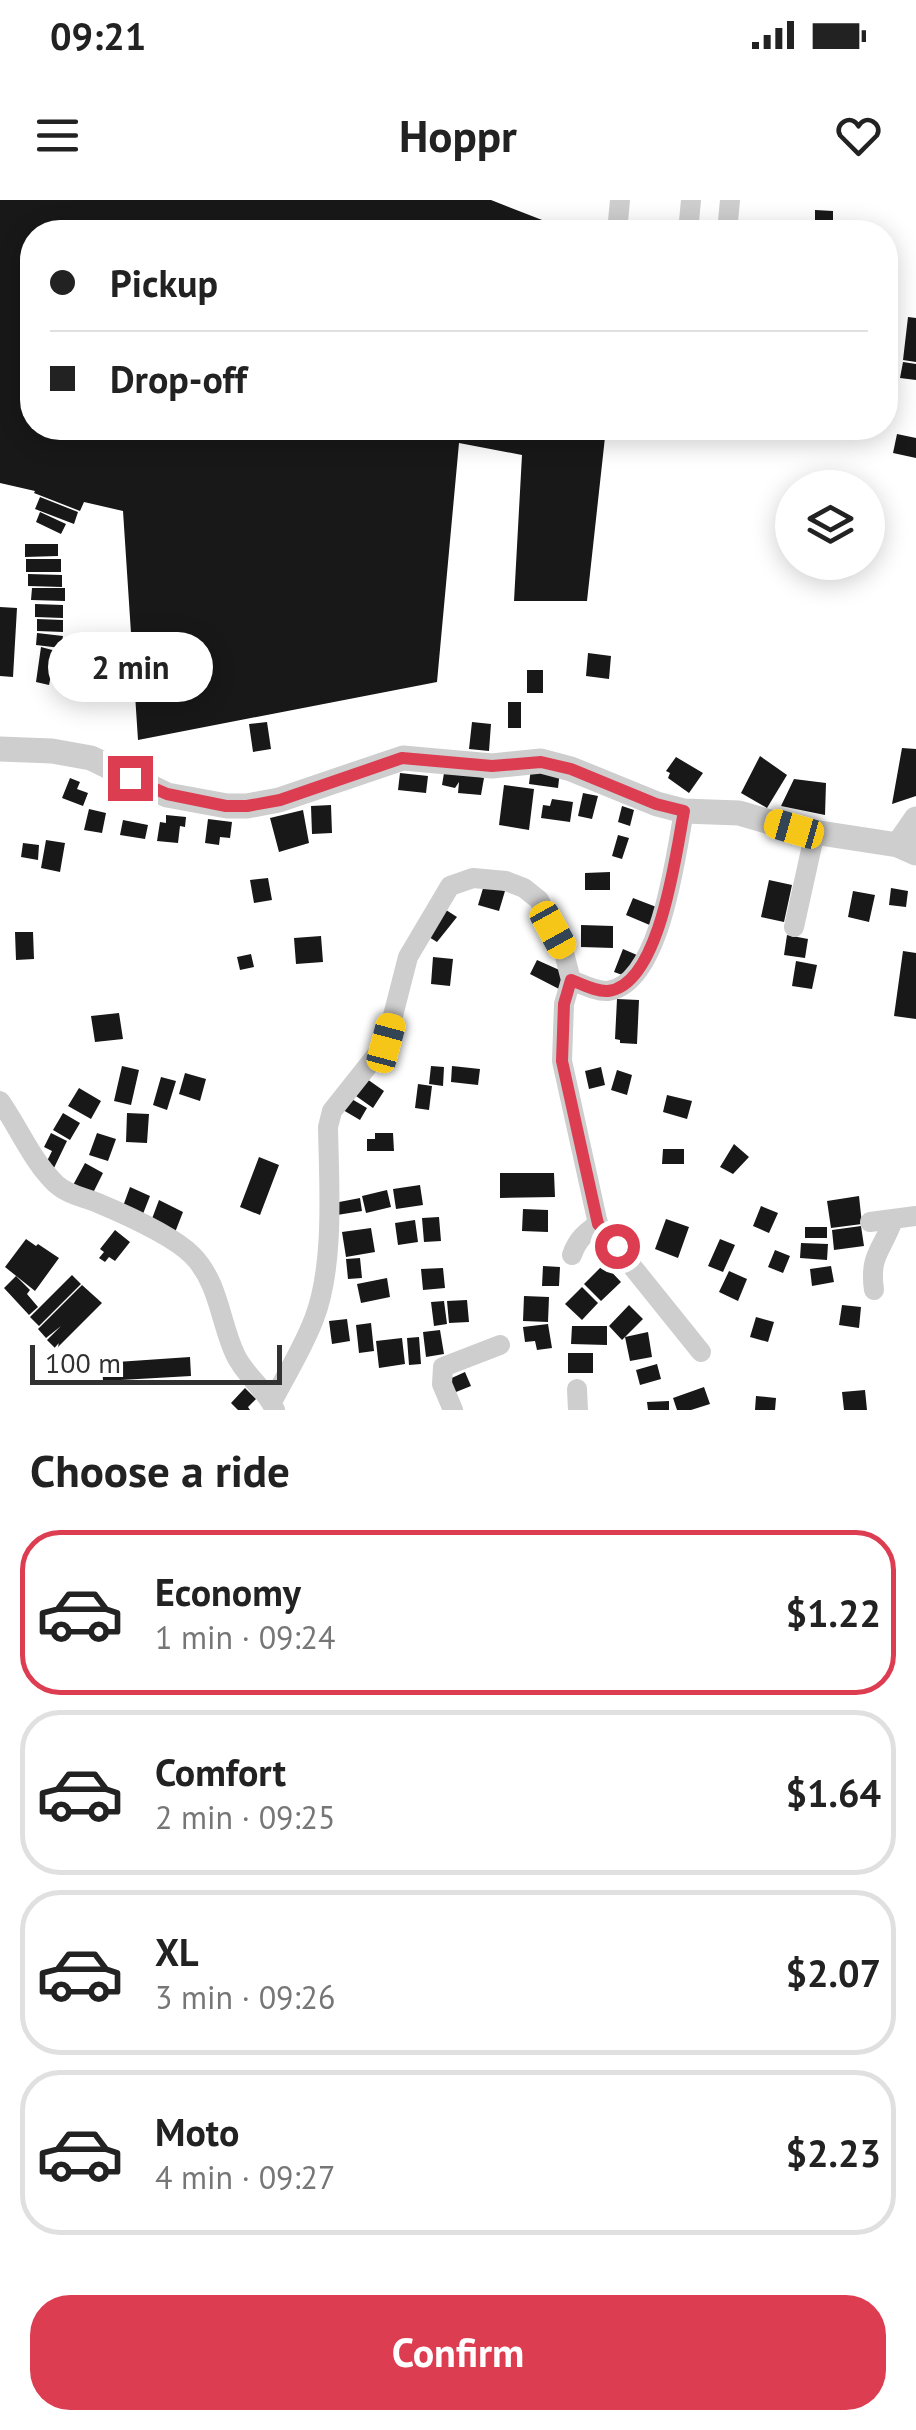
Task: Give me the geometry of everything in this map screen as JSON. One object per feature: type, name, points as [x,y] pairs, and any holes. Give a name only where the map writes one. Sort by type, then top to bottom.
[{"type":"street","points":[[0,749],[52,751],[91,758],[167,794],[226,806],[280,800],[402,758],[492,766],[541,762],[571,769],[656,804],[684,811],[740,813],[794,829],[907,849],[916,819]]},
{"type":"street","points":[[571,980],[610,991],[638,974],[668,896],[684,811]]},
{"type":"street","points":[[794,928],[815,832]]},
{"type":"street","points":[[0,1101],[28,1148],[57,1184],[73,1195],[130,1218],[192,1254],[214,1290],[234,1352],[274,1406],[315,1317],[323,1288],[328,1241],[328,1126],[332,1110],[386,1043],[408,956],[450,886],[473,878],[506,881],[524,888],[538,900],[564,949],[571,980],[564,1004],[562,1061],[598,1224],[701,1352]]},
{"type":"street","points":[[870,1222],[916,1216]]},
{"type":"street","points":[[874,1290],[876,1250],[886,1240],[893,1220]]},
{"type":"street","points":[[572,1255],[584,1234],[598,1224]]},
{"type":"street","points":[[452,1410],[442,1384],[443,1368],[500,1345]]},
{"type":"building","points":[[0,200],[491,200],[542,220],[20,220],[20,440],[605,440],[587,601],[514,601],[522,455],[459,443],[437,682],[138,740],[123,511],[84,502],[80,511],[35,491],[0,483]]},
{"type":"building","points":[[815,210],[833,211],[833,220],[815,220]]},
{"type":"building","points":[[908,317],[916,318],[916,362],[903,360]]},
{"type":"building","points":[[903,362],[916,364],[916,380],[900,378]]},
{"type":"building","points":[[898,434],[916,438],[916,458],[893,453]]},
{"type":"building","points":[[40,497],[78,512],[74,524],[35,509]]},
{"type":"building","points":[[40,512],[66,524],[61,534],[36,522]]},
{"type":"building","points":[[25,544],[58,544],[58,556],[25,557]]},
{"type":"building","points":[[26,559],[61,559],[61,572],[26,572]]},
{"type":"building","points":[[28,574],[62,575],[62,587],[28,586]]},
{"type":"building","points":[[32,588],[65,588],[65,601],[31,600]]},
{"type":"building","points":[[35,604],[63,605],[63,618],[35,617]]},
{"type":"building","points":[[0,607],[17,608],[13,677],[0,676]]},
{"type":"building","points":[[37,619],[63,620],[63,632],[37,631]]},
{"type":"building","points":[[37,633],[63,636],[61,648],[36,645]]},
{"type":"building","points":[[41,647],[56,651],[49,685],[36,682]]},
{"type":"building","points":[[588,653],[611,656],[609,679],[586,676]]},
{"type":"building","points":[[527,670],[543,670],[543,693],[527,693]]},
{"type":"building","points":[[508,702],[521,702],[521,728],[508,728]]},
{"type":"building","points":[[267,722],[271,749],[253,752],[249,724]]},
{"type":"building","points":[[472,722],[491,724],[489,751],[469,749]]},
{"type":"building","points":[[902,748],[916,749],[916,796],[892,804]]},
{"type":"building","points":[[760,756],[787,775],[767,808],[741,793]]},
{"type":"building","points":[[676,757],[703,773],[689,793],[668,778],[670,773],[666,771]]},
{"type":"building","points":[[445,767],[484,778],[481,795],[458,793],[459,782],[455,788],[442,785]]},
{"type":"building","points":[[531,768],[560,771],[558,788],[529,784]]},
{"type":"building","points":[[400,773],[428,776],[426,793],[398,790]]},
{"type":"building","points":[[70,778],[80,782],[77,789],[88,793],[83,806],[62,798]]},
{"type":"building","points":[[794,779],[826,783],[825,815],[781,806]]},
{"type":"building","points":[[504,785],[534,789],[529,830],[499,825]]},
{"type":"building","points":[[583,793],[598,796],[592,819],[578,816]]},
{"type":"building","points":[[552,799],[573,802],[570,822],[541,818],[543,805],[550,806]]},
{"type":"building","points":[[331,805],[332,833],[312,834],[311,806]]},
{"type":"building","points":[[622,806],[634,810],[630,826],[618,822]]},
{"type":"building","points":[[89,809],[106,813],[102,833],[84,830]]},
{"type":"building","points":[[303,810],[309,843],[279,852],[270,818]]},
{"type":"building","points":[[166,815],[186,817],[185,827],[180,826],[178,843],[157,841],[160,822],[166,823]]},
{"type":"building","points":[[208,819],[232,822],[230,838],[220,837],[219,845],[205,843]]},
{"type":"building","points":[[123,820],[148,825],[145,839],[120,835]]},
{"type":"building","points":[[618,835],[629,838],[622,859],[612,856]]},
{"type":"building","points":[[46,840],[65,843],[60,872],[41,868]]},
{"type":"building","points":[[23,843],[39,845],[38,860],[21,857]]},
{"type":"building","points":[[610,872],[610,890],[585,890],[585,873]]},
{"type":"building","points":[[268,878],[272,900],[254,903],[250,880]]},
{"type":"building","points":[[769,880],[792,885],[784,922],[761,917]]},
{"type":"building","points":[[484,885],[505,891],[499,911],[478,905]]},
{"type":"building","points":[[891,888],[908,891],[906,907],[889,905]]},
{"type":"building","points":[[853,891],[875,895],[869,922],[848,917]]},
{"type":"building","points":[[633,898],[659,908],[652,926],[626,915]]},
{"type":"building","points":[[443,908],[457,917],[437,942],[424,934]]},
{"type":"building","points":[[581,925],[613,926],[613,948],[581,947]]},
{"type":"building","points":[[15,932],[33,932],[34,959],[16,960]]},
{"type":"building","points":[[787,935],[808,939],[805,958],[784,955]]},
{"type":"building","points":[[321,936],[323,962],[296,964],[294,938]]},
{"type":"building","points":[[623,949],[637,955],[628,977],[614,972]]},
{"type":"building","points":[[903,951],[916,953],[916,1019],[894,1016]]},
{"type":"building","points":[[251,954],[254,967],[240,970],[237,957]]},
{"type":"building","points":[[433,957],[453,959],[450,986],[431,984]]},
{"type":"building","points":[[537,960],[566,973],[559,989],[530,974]]},
{"type":"building","points":[[796,961],[817,965],[812,989],[792,986]]},
{"type":"building","points":[[617,999],[639,1000],[637,1044],[615,1039]]},
{"type":"building","points":[[119,1013],[123,1039],[95,1042],[91,1016]]},
{"type":"building","points":[[122,1066],[139,1070],[131,1105],[114,1101]]},
{"type":"building","points":[[431,1066],[444,1067],[443,1086],[429,1084]]},
{"type":"building","points":[[452,1066],[480,1069],[478,1085],[451,1082]]},
{"type":"building","points":[[601,1067],[605,1085],[589,1089],[585,1071]]},
{"type":"building","points":[[617,1070],[632,1075],[627,1095],[611,1090]]},
{"type":"building","points":[[185,1073],[206,1079],[200,1101],[179,1094]]},
{"type":"building","points":[[161,1077],[176,1081],[167,1110],[153,1105]]},
{"type":"building","points":[[367,1079],[384,1091],[373,1108],[356,1096]]},
{"type":"building","points":[[418,1084],[432,1086],[429,1110],[415,1108]]},
{"type":"building","points":[[79,1088],[101,1101],[91,1119],[68,1106]]},
{"type":"building","points":[[667,1095],[692,1101],[687,1119],[663,1112]]},
{"type":"building","points":[[350,1098],[367,1108],[360,1120],[343,1110]]},
{"type":"building","points":[[63,1113],[80,1123],[70,1140],[53,1130]]},
{"type":"building","points":[[127,1113],[149,1114],[147,1143],[126,1142]]},
{"type":"building","points":[[51,1133],[67,1141],[53,1170],[45,1165],[52,1151],[44,1147]]},
{"type":"building","points":[[97,1133],[116,1139],[108,1161],[89,1155]]},
{"type":"building","points":[[375,1133],[393,1133],[394,1151],[367,1151],[367,1139],[375,1139]]},
{"type":"building","points":[[734,1144],[749,1157],[733,1174],[720,1167]]},
{"type":"building","points":[[663,1149],[684,1149],[684,1164],[662,1164]]},
{"type":"building","points":[[259,1157],[279,1165],[260,1215],[240,1207]]},
{"type":"building","points":[[85,1163],[103,1173],[91,1197],[72,1187]]},
{"type":"building","points":[[500,1173],[554,1173],[555,1197],[500,1198]]},
{"type":"building","points":[[420,1185],[423,1205],[396,1209],[393,1189]]},
{"type":"building","points":[[130,1187],[150,1196],[141,1219],[122,1209]]},
{"type":"building","points":[[387,1190],[391,1207],[366,1213],[362,1196]]},
{"type":"building","points":[[859,1196],[862,1224],[831,1228],[827,1201]]},
{"type":"building","points":[[360,1198],[362,1211],[337,1215],[334,1203]]},
{"type":"building","points":[[159,1200],[183,1212],[174,1235],[150,1224]]},
{"type":"building","points":[[761,1206],[778,1213],[769,1233],[753,1226]]},
{"type":"building","points":[[523,1209],[548,1210],[548,1232],[522,1231]]},
{"type":"building","points":[[439,1217],[441,1241],[424,1242],[422,1218]]},
{"type":"building","points":[[666,1219],[689,1227],[678,1258],[655,1249]]},
{"type":"building","points":[[415,1220],[418,1242],[398,1245],[395,1223]]},
{"type":"building","points":[[861,1226],[864,1246],[834,1250],[832,1230]]},
{"type":"building","points":[[805,1227],[827,1227],[827,1238],[805,1238]]},
{"type":"building","points":[[371,1228],[375,1252],[346,1257],[342,1232]]},
{"type":"building","points":[[115,1230],[130,1242],[115,1261],[109,1257],[105,1262],[99,1258],[104,1252],[100,1249]]},
{"type":"building","points":[[26,1239],[59,1258],[35,1291],[5,1267]]},
{"type":"building","points":[[720,1239],[735,1245],[723,1272],[708,1266]]},
{"type":"building","points":[[801,1243],[828,1244],[827,1260],[800,1258]]},
{"type":"building","points":[[775,1250],[790,1256],[783,1273],[768,1267]]},
{"type":"building","points":[[360,1258],[362,1278],[348,1279],[346,1259]]},
{"type":"building","points":[[604,1264],[621,1282],[601,1301],[584,1284]]},
{"type":"building","points":[[543,1266],[560,1267],[559,1286],[542,1286]]},
{"type":"building","points":[[831,1266],[834,1282],[812,1286],[810,1269]]},
{"type":"building","points":[[443,1268],[445,1288],[423,1290],[421,1269]]},
{"type":"building","points":[[729,1271],[747,1279],[738,1301],[719,1292]]},
{"type":"building","points":[[72,1275],[81,1284],[39,1326],[30,1317]]},
{"type":"building","points":[[16,1276],[30,1290],[27,1294],[38,1307],[29,1315],[4,1288]]},
{"type":"building","points":[[387,1278],[390,1297],[361,1303],[357,1284]]},
{"type":"building","points":[[82,1285],[102,1303],[56,1349],[47,1340],[61,1326],[46,1338],[38,1329]]},
{"type":"building","points":[[582,1287],[598,1303],[582,1320],[565,1304]]},
{"type":"building","points":[[524,1296],[549,1297],[548,1322],[523,1321]]},
{"type":"building","points":[[467,1300],[469,1322],[449,1323],[447,1301]]},
{"type":"building","points":[[444,1301],[447,1324],[434,1326],[431,1302]]},
{"type":"building","points":[[629,1305],[643,1319],[622,1340],[609,1326]]},
{"type":"building","points":[[842,1305],[861,1307],[859,1328],[839,1325]]},
{"type":"building","points":[[756,1317],[774,1322],[768,1342],[750,1337]]},
{"type":"building","points":[[347,1319],[350,1341],[332,1344],[329,1321]]},
{"type":"building","points":[[371,1323],[374,1351],[359,1353],[356,1325]]},
{"type":"building","points":[[548,1324],[552,1348],[537,1350],[535,1341],[525,1342],[523,1327]]},
{"type":"building","points":[[572,1326],[607,1326],[607,1345],[571,1344]]},
{"type":"building","points":[[440,1330],[444,1354],[426,1357],[423,1332]]},
{"type":"building","points":[[648,1332],[652,1357],[630,1361],[625,1337]]},
{"type":"building","points":[[419,1337],[421,1364],[409,1365],[407,1338]]},
{"type":"building","points":[[402,1338],[405,1364],[379,1368],[376,1341]]},
{"type":"building","points":[[568,1353],[593,1353],[593,1373],[568,1373]]},
{"type":"building","points":[[190,1357],[191,1376],[103,1381],[102,1363]]},
{"type":"building","points":[[657,1364],[661,1379],[640,1385],[636,1370]]},
{"type":"building","points":[[465,1372],[471,1386],[451,1394],[445,1381]]},
{"type":"building","points":[[704,1387],[710,1404],[677,1410],[673,1398]]},
{"type":"building","points":[[245,1388],[256,1399],[248,1407],[250,1410],[238,1410],[231,1403]]},
{"type":"building","points":[[865,1390],[867,1410],[844,1410],[842,1392]]},
{"type":"building","points":[[756,1396],[776,1398],[775,1410],[755,1410]]},
{"type":"building","points":[[669,1401],[669,1410],[648,1410],[647,1402]]},
{"type":"route","points":[[130,778],[167,794],[226,806],[247,806],[280,800],[402,758],[492,766],[541,762],[571,769],[635,797],[684,811],[668,896],[638,974],[610,991],[571,980],[564,1004],[562,1061],[583,1162],[598,1224],[617,1246]]}]
